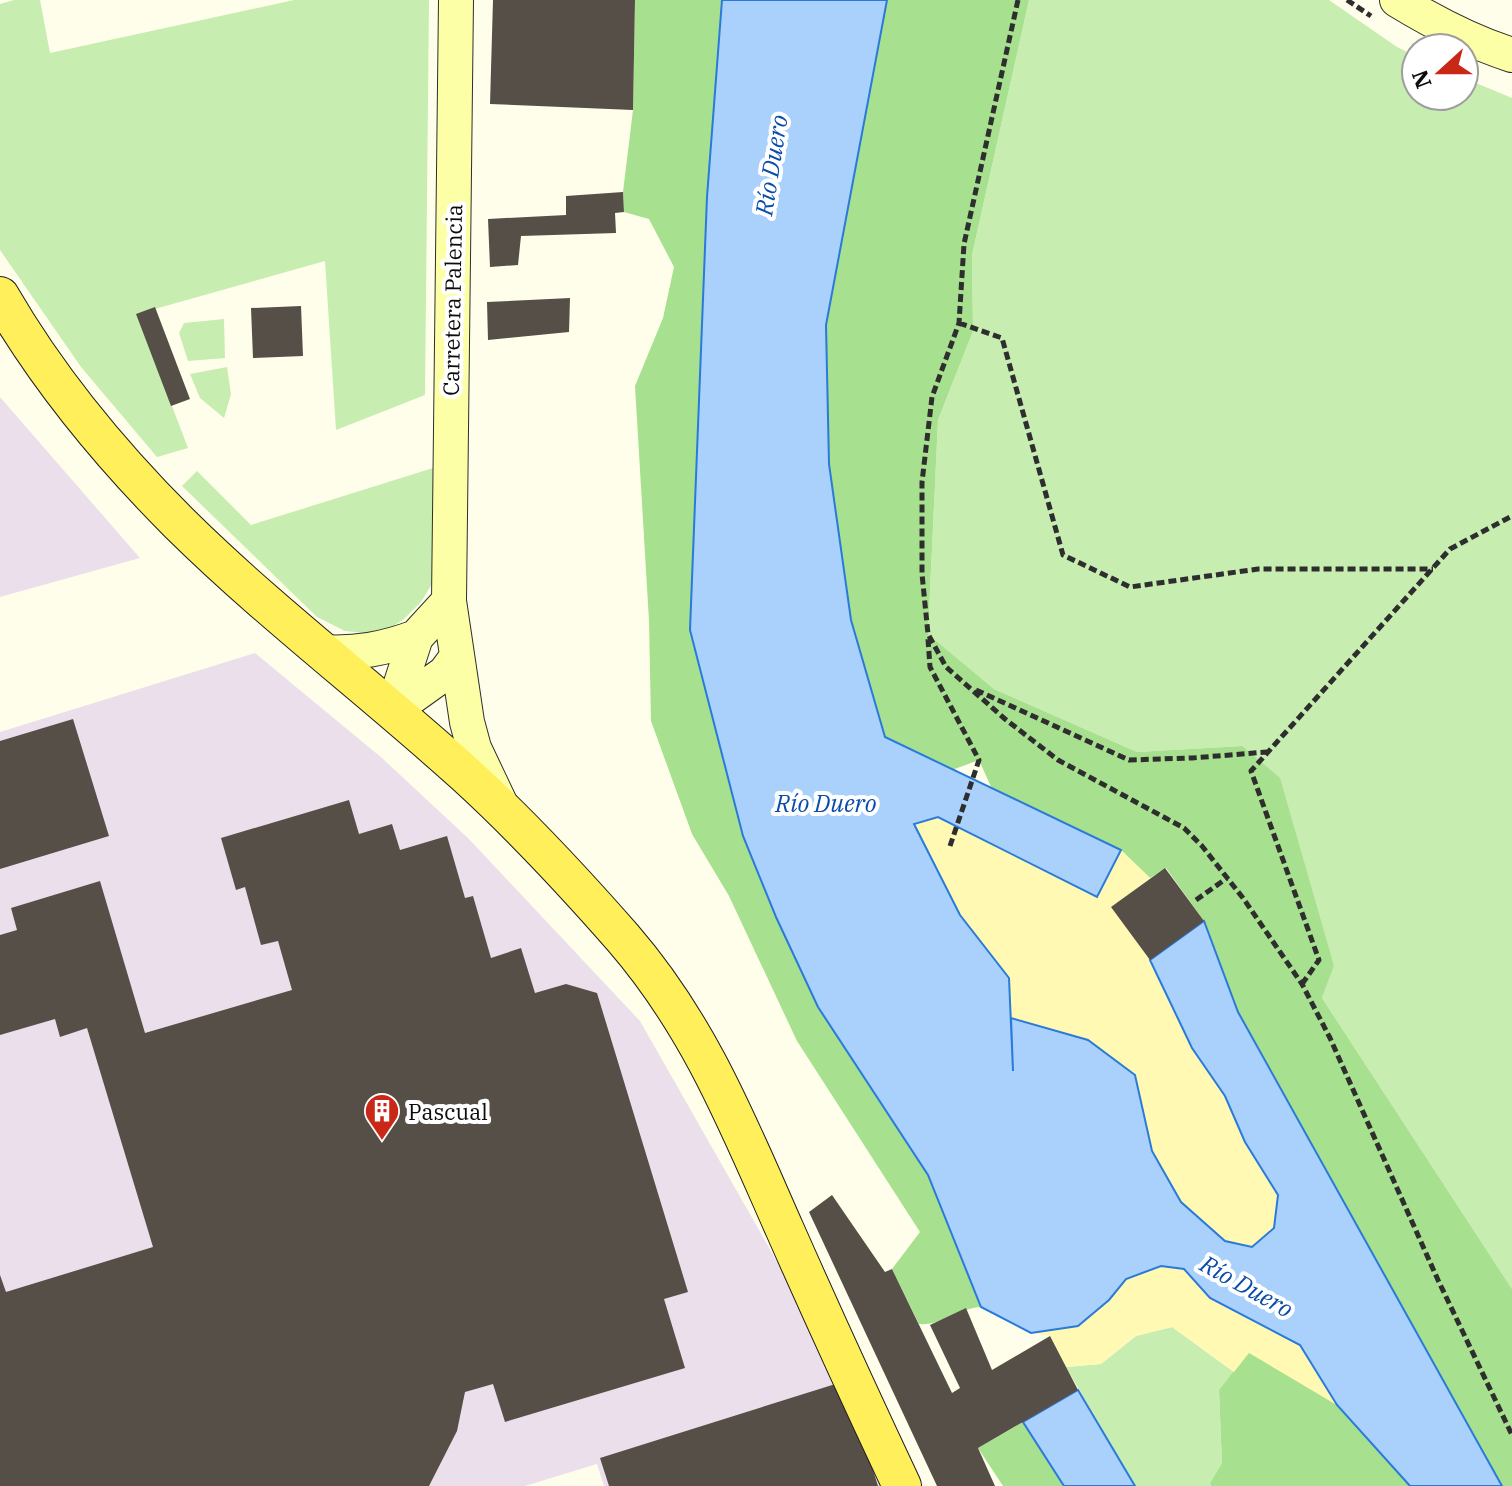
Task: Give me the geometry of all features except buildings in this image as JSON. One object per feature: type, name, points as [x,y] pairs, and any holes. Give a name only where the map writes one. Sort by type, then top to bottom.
[{"type":"main road","points":[[0,296],[41,360],[129,470],[190,533],[503,809],[626,942],[685,1020],[717,1076],[839,1353],[902,1486]]},
{"type":"street","name":"Carretera Palencia","points":[[456,0],[449,601],[456,658],[474,748],[503,809]]},
{"type":"street","points":[[1397,0],[1426,18],[1485,46],[1512,55]]},
{"type":"street","points":[[392,711],[416,637],[449,601]]},
{"type":"street","points":[[322,652],[353,653],[392,647],[416,637]]},
{"type":"street","points":[[392,711],[445,673],[456,658]]},
{"type":"path","points":[[949,849],[979,760],[930,667],[922,574],[922,482],[932,397],[959,323],[964,244],[1018,0]]},
{"type":"path","points":[[959,323],[1002,338],[1063,555],[1130,587],[1258,569],[1433,569]]},
{"type":"path","points":[[1302,984],[1319,960],[1251,771],[1450,549],[1512,516]]},
{"type":"path","points":[[928,634],[946,667],[1058,760],[1184,828],[1227,878],[1302,984],[1330,1038],[1438,1280],[1512,1435]]},
{"type":"path","points":[[968,686],[1129,760],[1268,752]]},
{"type":"path","points":[[1196,900],[1227,878]]},
{"type":"shaded area","points":[[0,397],[140,558],[0,597]]},
{"type":"shaded area","name":"Pascual","points":[[255,653],[382,758],[469,839],[640,1021],[841,1374],[889,1486],[604,1486],[597,1464],[525,1486],[0,1486],[0,732]]},
{"type":"green space","points":[[14,0],[40,0],[50,53],[294,0],[429,0],[425,395],[336,430],[325,261],[137,314],[188,448],[157,457],[81,367],[0,250],[0,4]]},
{"type":"green space","points":[[635,0],[722,0],[707,197],[690,630],[743,836],[776,917],[818,1007],[928,1175],[981,1307],[927,1324],[919,1324],[892,1269],[920,1232],[797,1041],[729,896],[692,834],[651,721],[649,621],[635,386],[663,318],[674,267],[649,219],[624,212],[623,192],[633,110]]},
{"type":"green space","points":[[887,0],[1029,0],[972,255],[973,331],[938,420],[928,634],[994,689],[1137,752],[1242,746],[1280,778],[1334,966],[1322,998],[1512,1289],[1512,1486],[1502,1486],[1238,1012],[1204,921],[1166,868],[1150,878],[1121,850],[992,789],[979,760],[952,770],[885,737],[851,619],[829,464],[826,325]]},
{"type":"green space","points":[[1029,0],[1329,0],[1400,48],[1400,112],[1480,112],[1480,85],[1512,98],[1512,1289],[1322,998],[1334,966],[1242,746],[1137,752],[994,689],[928,634],[938,420],[973,331],[972,255]]},
{"type":"green space","points":[[224,319],[225,358],[188,361],[179,333],[184,323]]},
{"type":"green space","points":[[227,367],[231,394],[224,418],[200,398],[190,374]]},
{"type":"green space","points":[[433,468],[432,584],[421,602],[403,620],[386,630],[366,633],[345,631],[317,617],[182,486],[197,471],[251,525]]},
{"type":"green space","points":[[1172,1327],[1234,1372],[1219,1390],[1222,1463],[1211,1486],[1135,1486],[1066,1367],[1101,1364],[1136,1336]]},
{"type":"green space","points":[[1249,1352],[1337,1405],[1410,1486],[1211,1486],[1222,1463],[1219,1390]]},
{"type":"green space","points":[[1023,1422],[1064,1486],[1003,1486],[978,1448]]},
{"type":"sand","points":[[938,817],[1097,897],[1121,850],[1150,878],[1112,907],[1150,960],[1192,1048],[1225,1096],[1245,1142],[1278,1196],[1274,1228],[1252,1247],[1225,1241],[1181,1202],[1152,1151],[1142,1115],[1088,1040],[1011,1018],[1009,978],[960,915],[913,824]]},
{"type":"sand","points":[[1161,1266],[1184,1269],[1210,1298],[1300,1344],[1337,1405],[1249,1353],[1234,1372],[1172,1327],[1135,1336],[1101,1364],[1066,1367],[1050,1336],[1031,1333],[1078,1326],[1109,1300],[1126,1279]]},
{"type":"water","name":"Río Duero","points":[[722,0],[887,0],[826,325],[829,464],[851,620],[885,737],[1121,850],[1097,897],[938,817],[914,824],[960,915],[1009,978],[1013,1071],[1011,1018],[1088,1040],[1135,1075],[1152,1151],[1181,1202],[1225,1241],[1252,1247],[1274,1228],[1278,1195],[1245,1142],[1225,1096],[1192,1048],[1150,960],[1204,921],[1238,1012],[1502,1486],[1410,1486],[1337,1405],[1300,1345],[1210,1298],[1184,1269],[1161,1266],[1126,1279],[1109,1300],[1078,1326],[1031,1333],[981,1307],[928,1175],[818,1007],[743,836],[690,630],[707,197]]},
{"type":"water","points":[[1078,1390],[1135,1486],[1064,1486],[1023,1422]]},
{"type":"place","name":"Pascual","points":[[382,1142]]}]
